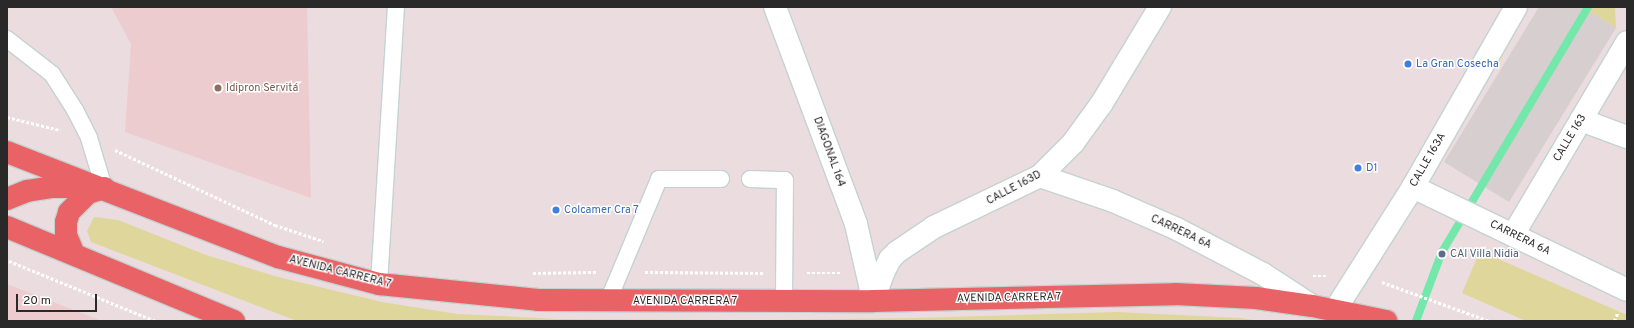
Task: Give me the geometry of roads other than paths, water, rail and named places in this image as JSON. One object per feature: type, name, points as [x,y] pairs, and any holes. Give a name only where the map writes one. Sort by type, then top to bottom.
[{"type":"main road","name":"AVENIDA CARRERA 7","points":[[7,152],[104,188],[278,257],[379,284],[538,300],[608,301],[873,301],[1175,294],[1256,298],[1336,310],[1386,321]]},
{"type":"main road","points":[[7,199],[27,191],[53,187],[76,186],[104,188]]},
{"type":"main road","points":[[74,254],[66,234],[66,222],[69,212],[88,194],[104,188]]},
{"type":"main road","points":[[7,227],[234,321]]},
{"type":"street","name":"DIAGONAL 164","points":[[775,7],[856,224],[864,251],[873,301]]},
{"type":"street","name":"CALLE 163D","points":[[873,301],[883,273],[890,260],[897,252],[934,227],[1040,176],[1073,143],[1102,103],[1160,7]]},
{"type":"street","name":"CALLE 163A","points":[[1336,310],[1413,187],[1516,7]]},
{"type":"street","name":"CALLE 163","points":[[1513,235],[1627,42]]},
{"type":"street","points":[[1581,120],[1627,137]]},
{"type":"street","name":"CARRERA 6A","points":[[1040,176],[1113,201],[1177,229],[1263,274],[1312,306]]},
{"type":"street","name":"CARRERA 6A","points":[[1413,187],[1627,290]]},
{"type":"lane","points":[[379,284],[396,7]]},
{"type":"lane","points":[[7,39],[52,74],[75,110],[89,138],[104,188]]},
{"type":"lane","points":[[608,301],[659,179],[721,179]]},
{"type":"lane","points":[[750,179],[785,180],[784,302]]},
{"type":"waterway","points":[[1416,321],[1442,252],[1588,7]]},
{"type":"place","name":"La Gran Cosecha","points":[[1408,64]]},
{"type":"place","name":"Idipron Servitá","points":[[218,88]]},
{"type":"place","name":"D1","points":[[1358,168]]},
{"type":"place","name":"Colcamer Cra 7","points":[[556,210]]},
{"type":"place","name":"CAI Villa Nidia","points":[[1442,254]]}]
